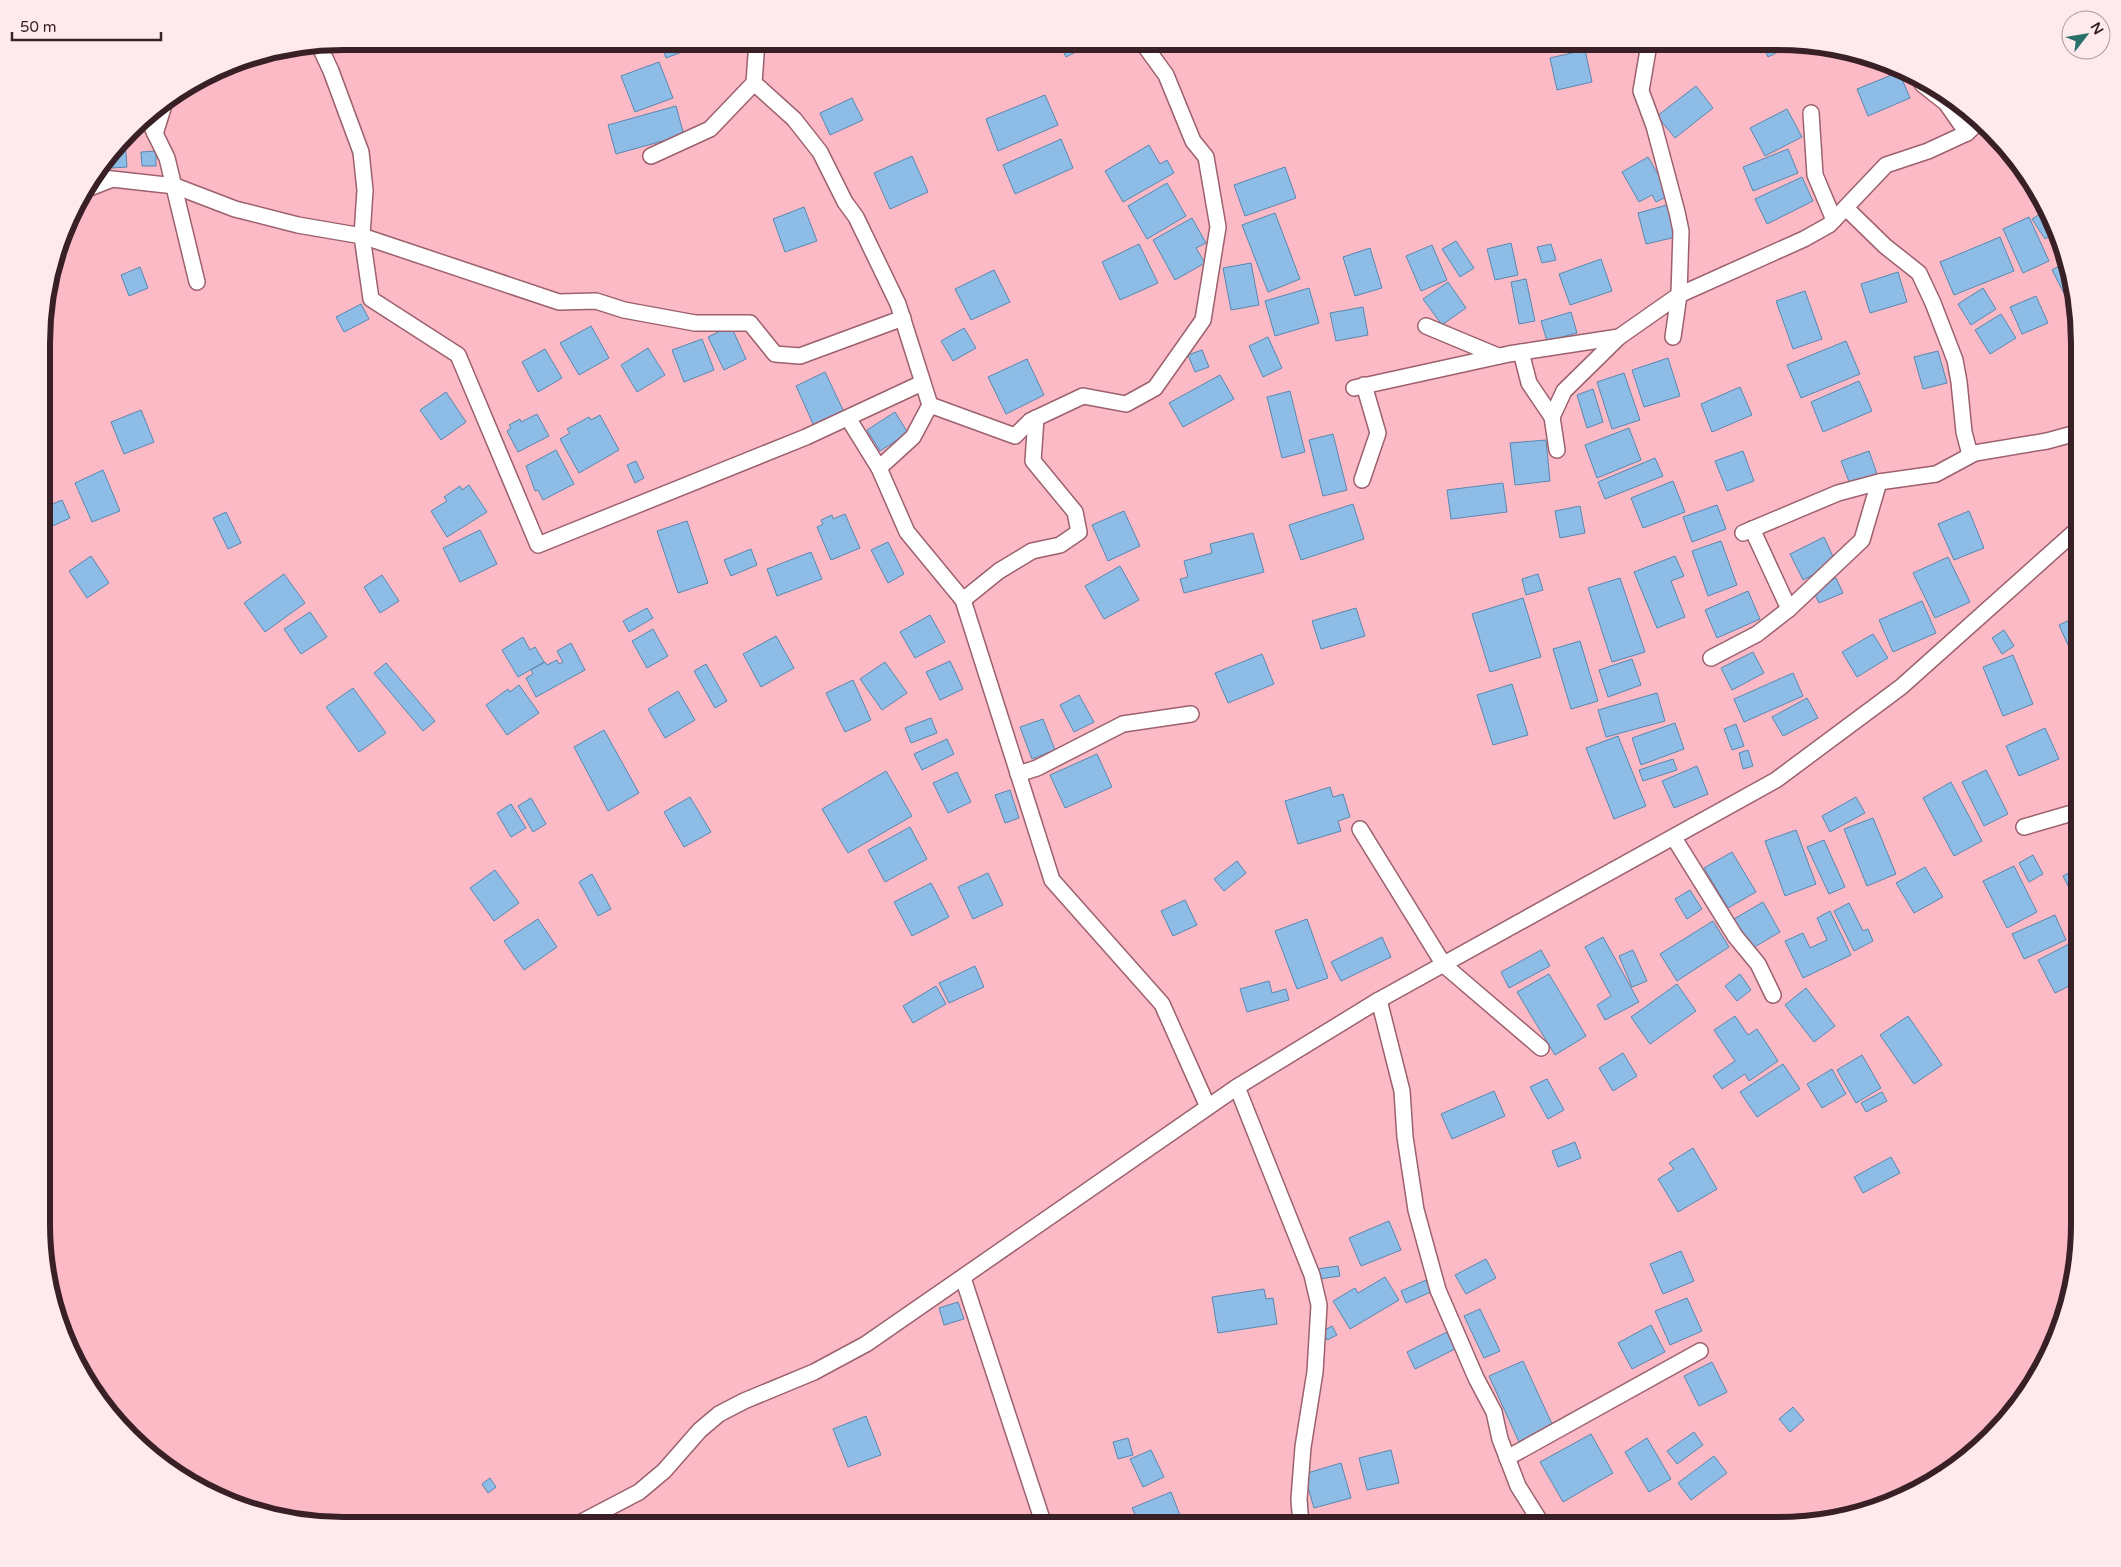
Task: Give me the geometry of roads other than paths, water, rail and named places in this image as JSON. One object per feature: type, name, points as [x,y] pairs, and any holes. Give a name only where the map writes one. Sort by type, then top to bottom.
[{"type":"street","points":[[651,156],[710,128],[754,83],[756,50]]},
{"type":"street","points":[[930,405],[1015,436],[1030,421],[1083,396],[1126,404],[1155,388],[1203,320],[1218,227],[1206,157],[1193,141],[1166,75],[1148,50]]},
{"type":"street","points":[[1648,50],[1641,91],[1654,126],[1678,212],[1680,231],[1679,295],[1673,337]]},
{"type":"street","points":[[322,51],[361,152],[365,190],[362,236],[371,299],[458,355],[538,545],[806,437],[922,383]]},
{"type":"street","points":[[754,83],[794,119],[820,152],[845,202],[856,217],[873,249],[902,318],[930,405],[913,437],[879,468]]},
{"type":"street","points":[[1946,103],[1968,133]]},
{"type":"street","points":[[1811,113],[1815,174],[1834,220]]},
{"type":"street","points":[[155,134],[161,114]]},
{"type":"street","points":[[150,123],[167,158],[197,282]]},
{"type":"street","points":[[1552,417],[1564,391],[1619,337],[1679,295],[1804,240],[1834,220],[1886,165],[1928,151],[1968,133],[1975,126]]},
{"type":"street","points":[[101,178],[175,186],[235,209],[298,225],[362,236],[558,302],[596,302],[624,310],[695,323],[750,323],[775,354],[800,356],[902,318]]},
{"type":"street","points":[[95,186],[113,180]]},
{"type":"street","points":[[1846,208],[1886,246],[1919,273],[1955,360],[1964,432],[1969,451],[1975,454]]},
{"type":"street","points":[[1426,326],[1498,356]]},
{"type":"street","points":[[1362,480],[1378,433],[1359,387],[1498,356],[1619,337]]},
{"type":"street","points":[[1521,352],[1529,383],[1552,417],[1557,450]]},
{"type":"street","points":[[848,418],[879,468],[907,532],[963,600],[1052,880],[1162,1004],[1208,1106]]},
{"type":"street","points":[[963,600],[998,572],[1032,551],[1060,545],[1078,532],[1075,512],[1033,461],[1036,418]]},
{"type":"street","points":[[1789,609],[1747,531],[1838,493],[1879,482],[1936,474],[1975,454],[2047,441],[2071,434]]},
{"type":"street","points":[[1711,658],[1757,634],[1789,609],[1862,540],[1879,482]]},
{"type":"street","points":[[591,1517],[639,1492],[664,1471],[700,1430],[719,1414],[744,1401],[814,1372],[866,1344],[1237,1086],[1379,1000],[1776,780],[1901,687],[2071,535]]},
{"type":"street","points":[[1018,774],[1037,768],[1123,724],[1191,714]]},
{"type":"street","points":[[2024,827],[2071,813]]},
{"type":"street","points":[[1360,830],[1444,965],[1541,1048]]},
{"type":"street","points":[[1674,838],[1735,936],[1758,964],[1773,995]]},
{"type":"street","points":[[1379,1000],[1402,1091],[1405,1137],[1416,1210],[1438,1290],[1476,1378],[1494,1412],[1500,1439],[1518,1486],[1537,1517]]},
{"type":"street","points":[[1237,1086],[1312,1274],[1319,1305],[1315,1372],[1302,1447],[1299,1499],[1300,1517]]},
{"type":"street","points":[[963,1278],[1041,1517]]},
{"type":"street","points":[[1507,1458],[1700,1351]]}]
